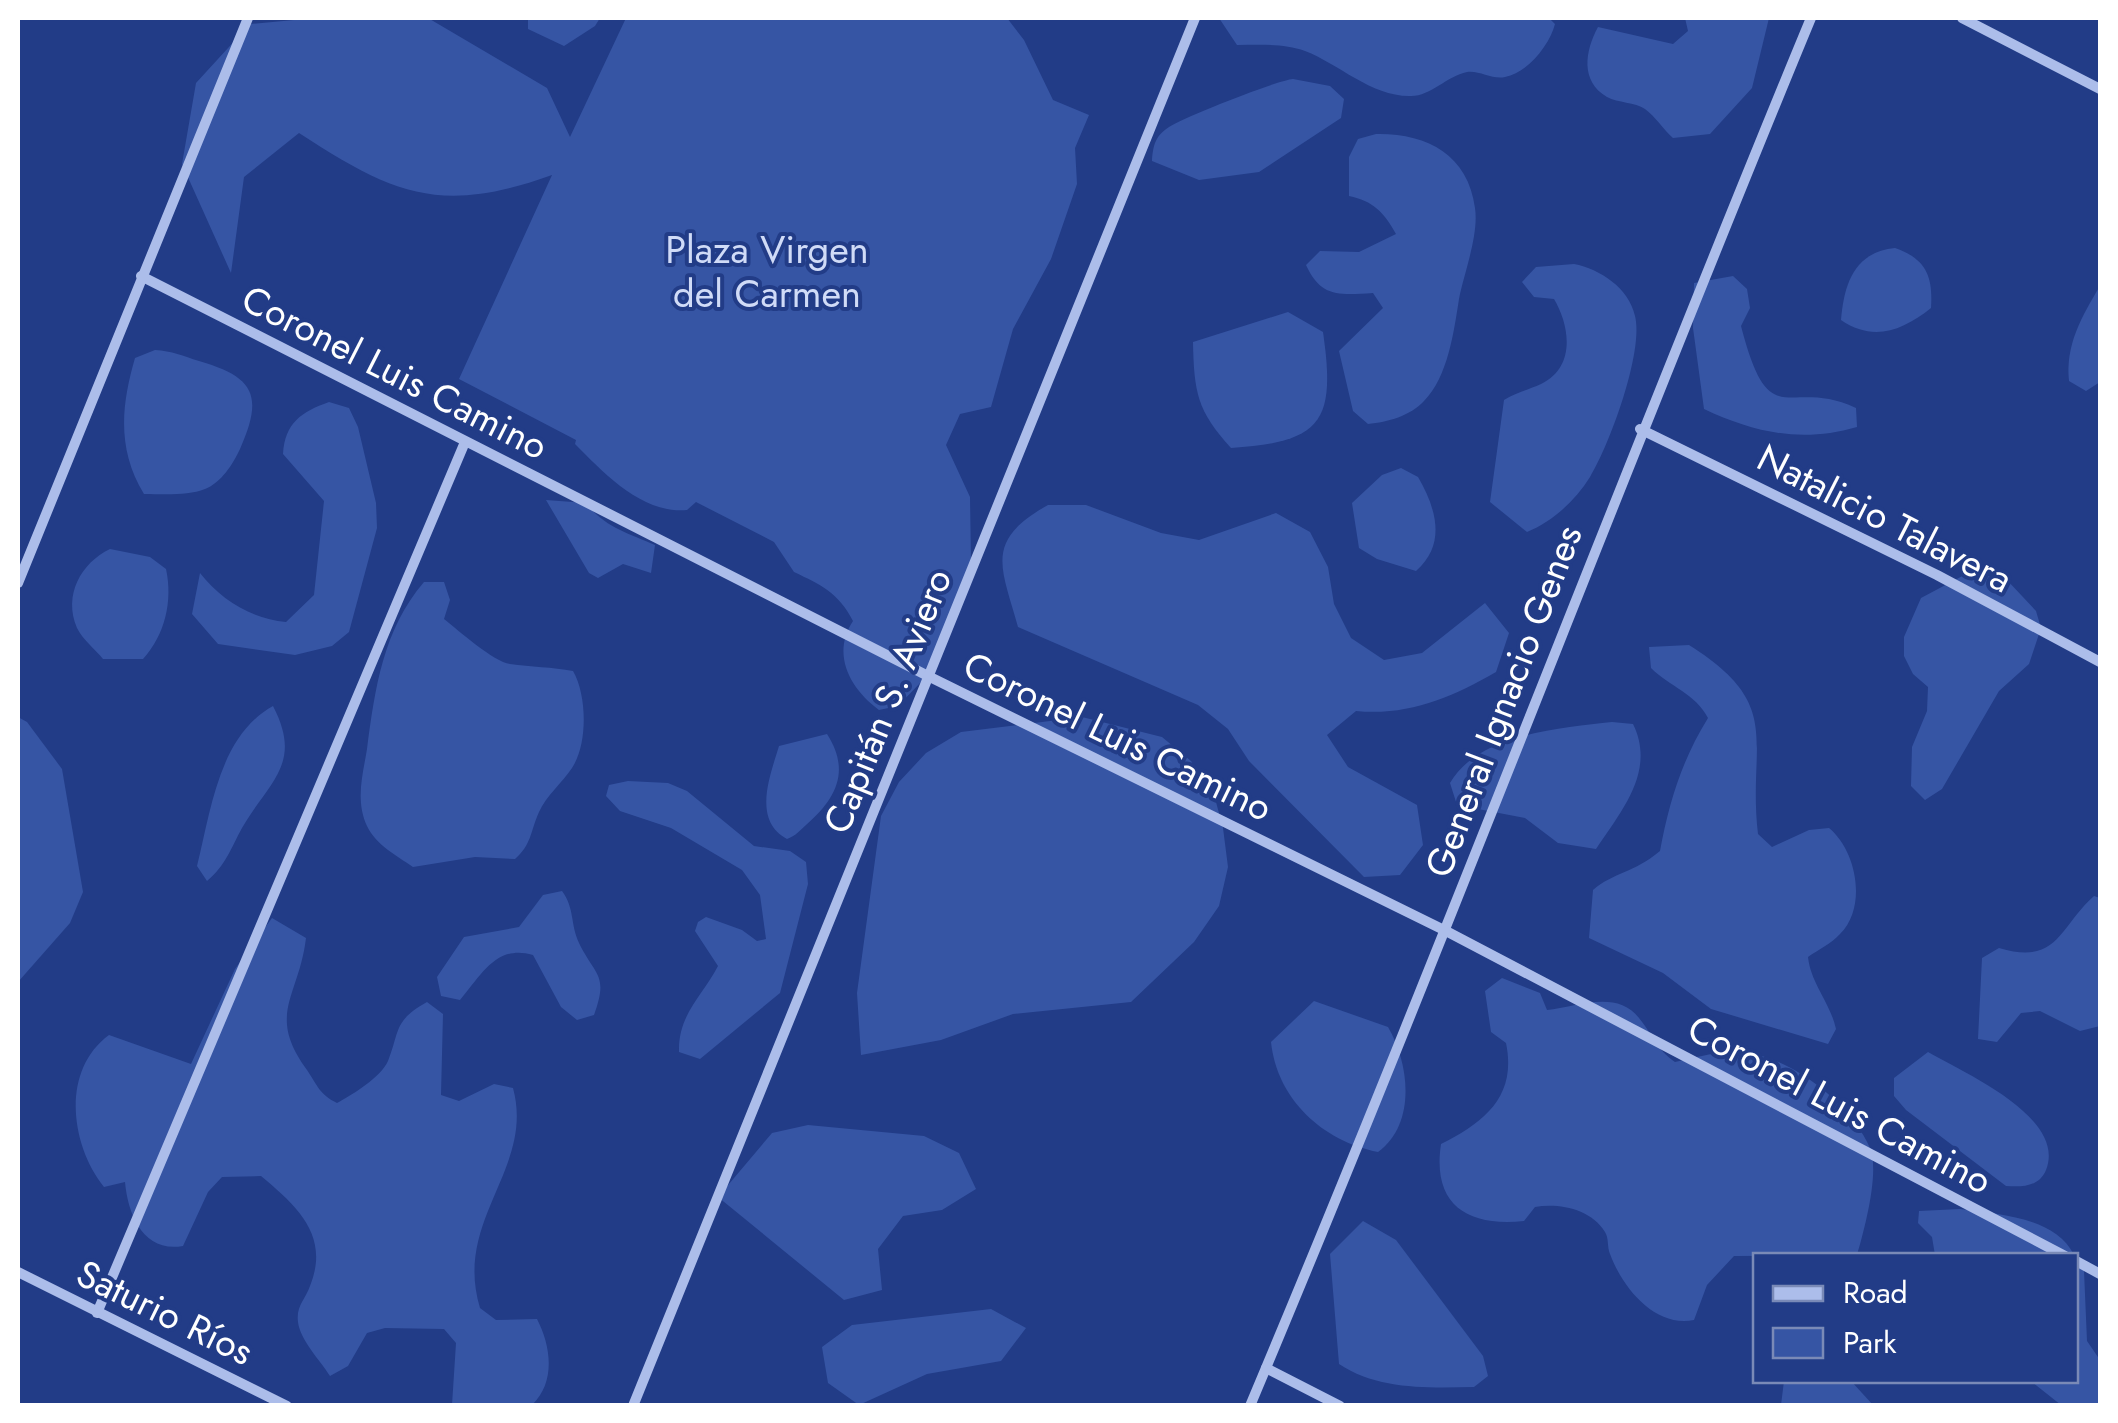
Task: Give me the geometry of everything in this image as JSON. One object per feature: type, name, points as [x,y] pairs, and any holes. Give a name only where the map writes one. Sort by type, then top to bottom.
[{"type":"street","points":[[18,583],[248,18]]},
{"type":"street","name":"Capitán S. Aviero","points":[[633,1406],[1195,18]]},
{"type":"street","name":"General Ignacio Genes","points":[[1250,1406],[1446,931],[1640,429],[1810,18]]},
{"type":"street","points":[[1962,18],[2100,89]]},
{"type":"street","name":"Coronel Luis Camino","points":[[140,276],[930,677],[1446,931],[2059,1253]]},
{"type":"street","name":"Natalicio Talavera","points":[[1640,429],[1937,575],[2100,662]]},
{"type":"street","points":[[98,1313],[466,442]]},
{"type":"street","points":[[2078,1262],[2100,1274]]},
{"type":"street","name":"Saturio Ríos","points":[[18,1272],[286,1406]]},
{"type":"street","points":[[1266,1368],[1340,1406]]},
{"type":"green space","name":"Plaza Virgen del Carmen","points":[[315,18],[428,18],[547,88],[570,137],[626,18],[1007,18],[1024,40],[1053,100],[1089,115],[1075,148],[1077,184],[1051,259],[1013,329],[991,407],[960,414],[946,445],[970,497],[971,562],[923,680],[898,706],[879,710],[860,692],[844,658],[853,621],[835,596],[794,572],[774,542],[696,502],[687,510],[670,510],[640,499],[599,468],[575,444],[576,440],[459,379],[552,175],[479,194],[448,196],[419,192],[363,171],[299,133],[244,177],[231,273],[182,164],[196,83],[250,24]]},
{"type":"green space","points":[[528,18],[600,18],[595,26],[564,46],[528,29]]},
{"type":"green space","points":[[1219,18],[1549,18],[1555,24],[1537,56],[1514,74],[1500,78],[1467,72],[1411,96],[1369,86],[1297,48],[1237,45]]},
{"type":"green space","points":[[1685,18],[1769,18],[1752,88],[1710,134],[1673,138],[1645,109],[1611,99],[1598,90],[1589,74],[1588,55],[1598,27],[1673,44],[1688,31]]},
{"type":"green space","points":[[1293,79],[1330,86],[1344,99],[1341,118],[1259,172],[1199,180],[1152,161],[1156,142],[1169,127]]},
{"type":"green space","points":[[1376,134],[1412,138],[1442,150],[1464,174],[1476,219],[1452,339],[1439,379],[1412,411],[1368,424],[1353,411],[1339,351],[1383,308],[1373,293],[1341,294],[1325,289],[1306,265],[1320,251],[1359,252],[1396,234],[1377,209],[1349,196],[1349,157],[1358,139]]},
{"type":"green space","points":[[1895,248],[1921,263],[1931,287],[1931,308],[1909,323],[1887,331],[1864,331],[1841,320],[1854,272],[1870,256]]},
{"type":"green space","points":[[1574,264],[1603,275],[1632,306],[1636,332],[1630,375],[1615,422],[1590,477],[1562,510],[1527,532],[1490,502],[1504,400],[1552,377],[1565,357],[1567,345],[1564,321],[1554,299],[1534,297],[1522,282],[1536,267]]},
{"type":"green space","points":[[1733,276],[1747,289],[1750,308],[1741,326],[1762,382],[1772,393],[1783,397],[1813,397],[1856,408],[1857,427],[1817,434],[1779,433],[1704,409],[1693,328],[1694,283]]},
{"type":"green space","points":[[2100,286],[2100,382],[2086,391],[2069,381],[2068,368],[2072,343]]},
{"type":"green space","points":[[1288,312],[1323,332],[1327,363],[1324,407],[1316,422],[1286,440],[1231,448],[1211,423],[1200,400],[1193,342]]},
{"type":"green space","points":[[155,350],[218,367],[232,374],[249,391],[251,415],[240,449],[221,478],[205,489],[183,494],[144,494],[129,461],[124,428],[130,376],[135,358]]},
{"type":"green space","points":[[329,402],[349,408],[358,427],[376,503],[377,528],[349,632],[332,646],[295,655],[218,644],[192,614],[200,573],[238,606],[273,620],[286,622],[314,595],[324,501],[283,454],[287,434],[296,420]]},
{"type":"green space","points":[[1401,468],[1418,477],[1430,501],[1435,526],[1432,549],[1416,571],[1377,559],[1359,548],[1352,503],[1382,475]]},
{"type":"green space","points":[[546,500],[586,503],[609,524],[655,545],[651,573],[623,564],[598,578],[589,573]]},
{"type":"green space","points":[[1048,505],[1086,505],[1161,533],[1199,540],[1276,513],[1310,532],[1328,567],[1334,604],[1351,638],[1384,660],[1422,653],[1485,603],[1509,633],[1496,672],[1429,703],[1393,711],[1356,711],[1327,735],[1348,767],[1417,805],[1423,845],[1400,875],[1364,877],[1249,761],[1228,729],[1198,705],[1018,627],[1003,571],[1006,543],[1028,518]]},
{"type":"green space","points":[[110,549],[150,557],[166,569],[165,617],[157,639],[143,659],[103,659],[79,632],[73,616],[77,581],[91,563]]},
{"type":"green space","points":[[1968,573],[2006,579],[2036,611],[2041,628],[2029,664],[1999,691],[1942,789],[1925,800],[1911,786],[1912,747],[1927,711],[1928,687],[1913,674],[1904,656],[1904,637],[1921,598]]},
{"type":"green space","points":[[424,582],[444,582],[450,600],[444,619],[495,658],[510,664],[573,671],[578,681],[584,720],[577,758],[542,806],[528,843],[515,859],[475,857],[413,867],[376,839],[363,816],[362,777],[383,661],[399,620]]},
{"type":"green space","points":[[1689,645],[1739,687],[1751,707],[1756,727],[1758,834],[1772,847],[1809,830],[1829,828],[1852,864],[1856,894],[1849,922],[1837,937],[1808,957],[1836,1029],[1828,1044],[1711,1009],[1663,973],[1589,938],[1593,890],[1660,851],[1678,782],[1708,718],[1696,702],[1651,668],[1649,647]]},
{"type":"green space","points":[[273,706],[285,743],[279,771],[224,862],[207,881],[197,866],[220,776],[240,736]]},
{"type":"green space","points":[[18,717],[27,722],[62,769],[83,892],[70,923],[18,982]]},
{"type":"green space","points":[[1082,717],[1162,737],[1191,761],[1213,791],[1228,867],[1219,906],[1194,942],[1131,1002],[1013,1014],[941,1040],[861,1055],[857,993],[881,816],[899,782],[926,753],[961,732]]},
{"type":"green space","points":[[1612,722],[1633,724],[1641,758],[1633,790],[1596,849],[1558,843],[1525,818],[1457,805],[1450,783],[1480,754],[1522,736]]},
{"type":"green space","points":[[827,734],[838,760],[837,784],[816,815],[787,839],[776,831],[767,809],[768,784],[779,746]]},
{"type":"green space","points":[[628,781],[668,783],[687,791],[754,846],[790,851],[806,862],[808,884],[780,993],[700,1059],[679,1052],[682,1027],[718,966],[695,931],[698,922],[706,917],[742,930],[757,941],[766,939],[760,895],[742,870],[671,828],[620,811],[606,796],[609,785]]},
{"type":"green space","points":[[562,891],[579,943],[600,983],[594,1015],[577,1020],[561,1007],[533,955],[520,953],[491,964],[460,1000],[441,996],[437,977],[464,937],[519,927],[543,895]]},
{"type":"green space","points":[[2094,896],[2100,898],[2100,1026],[2080,1031],[2040,1011],[2021,1013],[1997,1042],[1978,1039],[1982,958],[1999,948],[2034,952],[2046,948]]},
{"type":"green space","points":[[272,918],[306,938],[288,1005],[289,1034],[295,1051],[322,1093],[331,1100],[337,1103],[379,1073],[388,1061],[403,1021],[427,1002],[443,1014],[441,1095],[459,1101],[494,1084],[513,1088],[517,1117],[513,1144],[484,1221],[475,1276],[480,1308],[496,1320],[537,1319],[542,1330],[548,1352],[548,1375],[532,1405],[452,1405],[456,1343],[444,1329],[385,1328],[367,1333],[348,1366],[330,1376],[306,1343],[298,1322],[315,1268],[313,1237],[298,1211],[261,1176],[222,1177],[208,1192],[183,1246],[169,1247],[148,1238],[140,1229],[125,1182],[104,1187],[93,1170],[78,1130],[76,1109],[77,1088],[93,1050],[109,1035],[191,1064],[235,969]]},
{"type":"green space","points":[[1502,978],[1540,993],[1547,1010],[1596,1002],[1619,1004],[1639,1018],[1675,1062],[1722,1053],[1749,1053],[1791,1068],[1811,1081],[1847,1113],[1873,1159],[1867,1217],[1858,1253],[1734,1256],[1707,1285],[1694,1320],[1680,1321],[1654,1312],[1632,1292],[1616,1267],[1605,1232],[1583,1213],[1564,1207],[1535,1207],[1524,1221],[1503,1222],[1485,1220],[1457,1207],[1442,1182],[1441,1144],[1484,1116],[1507,1078],[1506,1043],[1491,1032],[1485,991]]},
{"type":"green space","points":[[1314,1001],[1388,1027],[1395,1042],[1405,1076],[1404,1110],[1399,1126],[1378,1152],[1338,1138],[1321,1127],[1282,1082],[1271,1042]]},
{"type":"green space","points":[[1928,1052],[1987,1085],[2027,1115],[2041,1132],[2048,1151],[2046,1170],[2039,1180],[2024,1186],[2006,1186],[1906,1110],[1894,1096],[1894,1078]]},
{"type":"green space","points":[[808,1125],[924,1136],[959,1153],[976,1189],[942,1210],[903,1216],[878,1249],[882,1290],[844,1300],[718,1197],[772,1133]]},
{"type":"green space","points":[[1960,1209],[2024,1220],[2054,1232],[2073,1253],[1935,1253],[1932,1237],[1918,1223],[1919,1211]]},
{"type":"green space","points":[[1363,1221],[1396,1240],[1483,1356],[1488,1376],[1474,1387],[1387,1383],[1339,1364],[1330,1254]]},
{"type":"green space","points":[[2078,1261],[2084,1271],[2087,1341],[2100,1360],[2100,1405],[2061,1405],[2033,1383],[2078,1383]]},
{"type":"green space","points":[[991,1309],[1026,1328],[1001,1361],[927,1374],[859,1405],[828,1383],[822,1347],[852,1325]]},
{"type":"green space","points":[[1784,1383],[1853,1383],[1873,1405],[1781,1405]]}]
